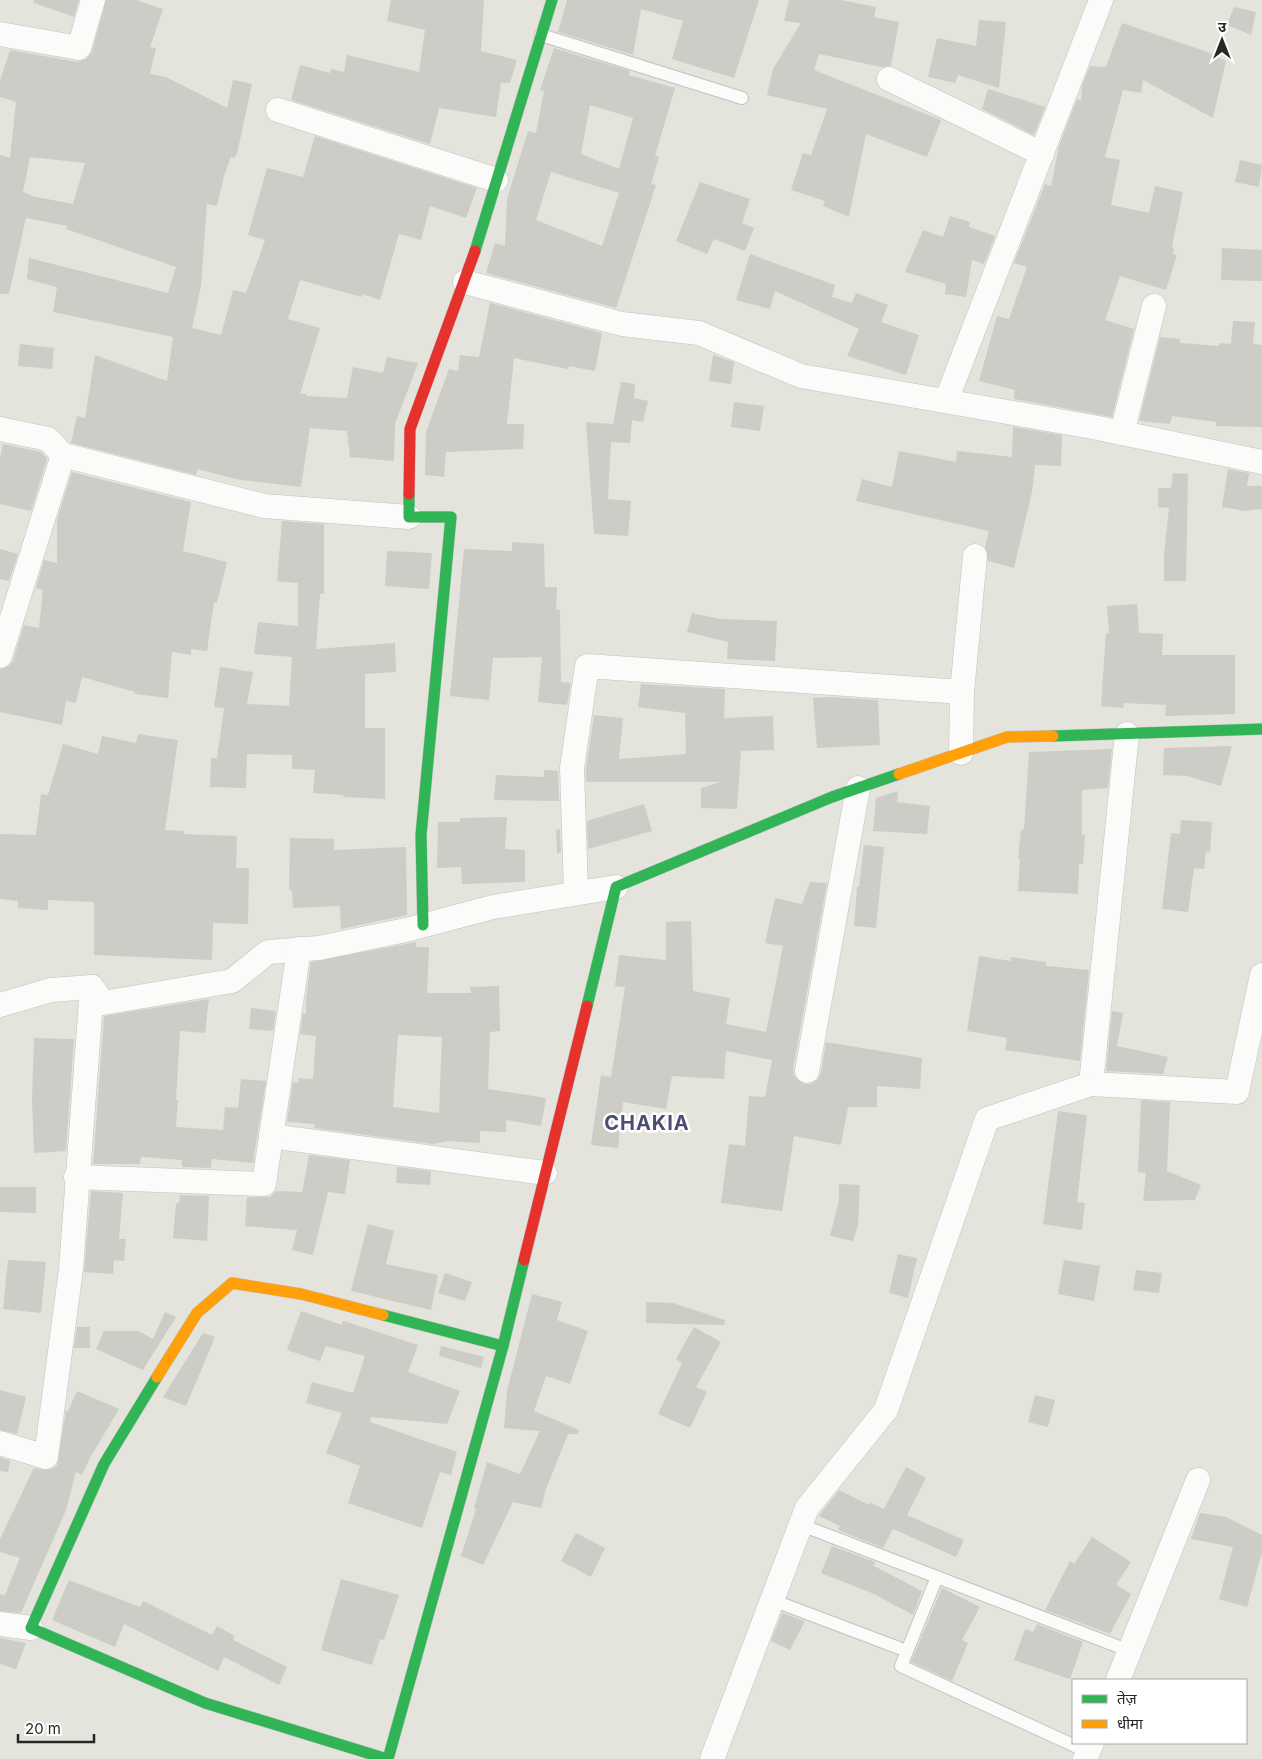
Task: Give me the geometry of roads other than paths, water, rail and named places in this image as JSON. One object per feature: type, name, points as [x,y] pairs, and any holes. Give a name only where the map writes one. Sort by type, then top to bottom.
[{"type":"street","points":[[0,34],[79,48],[93,0]]},
{"type":"street","points":[[410,517],[410,429],[465,282],[552,0]]},
{"type":"street","points":[[946,401],[1101,0]]},
{"type":"street","points":[[889,79],[1042,154]]},
{"type":"street","points":[[278,110],[496,180]]},
{"type":"street","points":[[465,282],[622,324],[699,333],[801,376],[1122,433],[1262,462]]},
{"type":"street","points":[[1122,433],[1154,306]]},
{"type":"street","points":[[0,429],[48,439],[63,456],[264,506],[410,517],[451,517],[421,835],[423,926]]},
{"type":"street","points":[[0,656],[63,456]]},
{"type":"street","points":[[961,753],[962,692],[975,556]]},
{"type":"street","points":[[576,893],[572,768],[587,666],[962,692]]},
{"type":"street","points":[[92,987],[102,1003],[232,981],[268,952],[319,948],[423,926],[493,907],[616,887],[858,788],[1007,738],[1262,729]]},
{"type":"street","points":[[1091,1084],[1127,734]]},
{"type":"street","points":[[807,1071],[858,788]]},
{"type":"street","points":[[0,1624],[31,1628],[206,1703],[387,1759],[503,1346],[616,887]]},
{"type":"street","points":[[76,1177],[264,1184],[299,950]]},
{"type":"street","points":[[712,1759],[807,1508],[886,1410],[987,1119],[1091,1084],[1237,1092],[1262,975]]},
{"type":"street","points":[[0,1004],[51,990],[92,987]]},
{"type":"street","points":[[0,1443],[46,1456],[71,1269],[76,1177],[92,987]]},
{"type":"street","points":[[271,1136],[545,1173]]},
{"type":"street","points":[[31,1628],[104,1464],[198,1313],[232,1283],[301,1294],[503,1346]]},
{"type":"street","points":[[1118,1679],[1198,1480]]},
{"type":"lane","points":[[541,35],[742,98]]},
{"type":"lane","points":[[801,1525],[1130,1651]]},
{"type":"lane","points":[[937,1577],[900,1666],[1072,1744]]},
{"type":"lane","points":[[772,1600],[907,1651]]},
{"type":"lane","points":[[1073,1744],[1088,1751]]},
{"type":"district","name":"CHAKIA","points":[[647,1123]]}]
